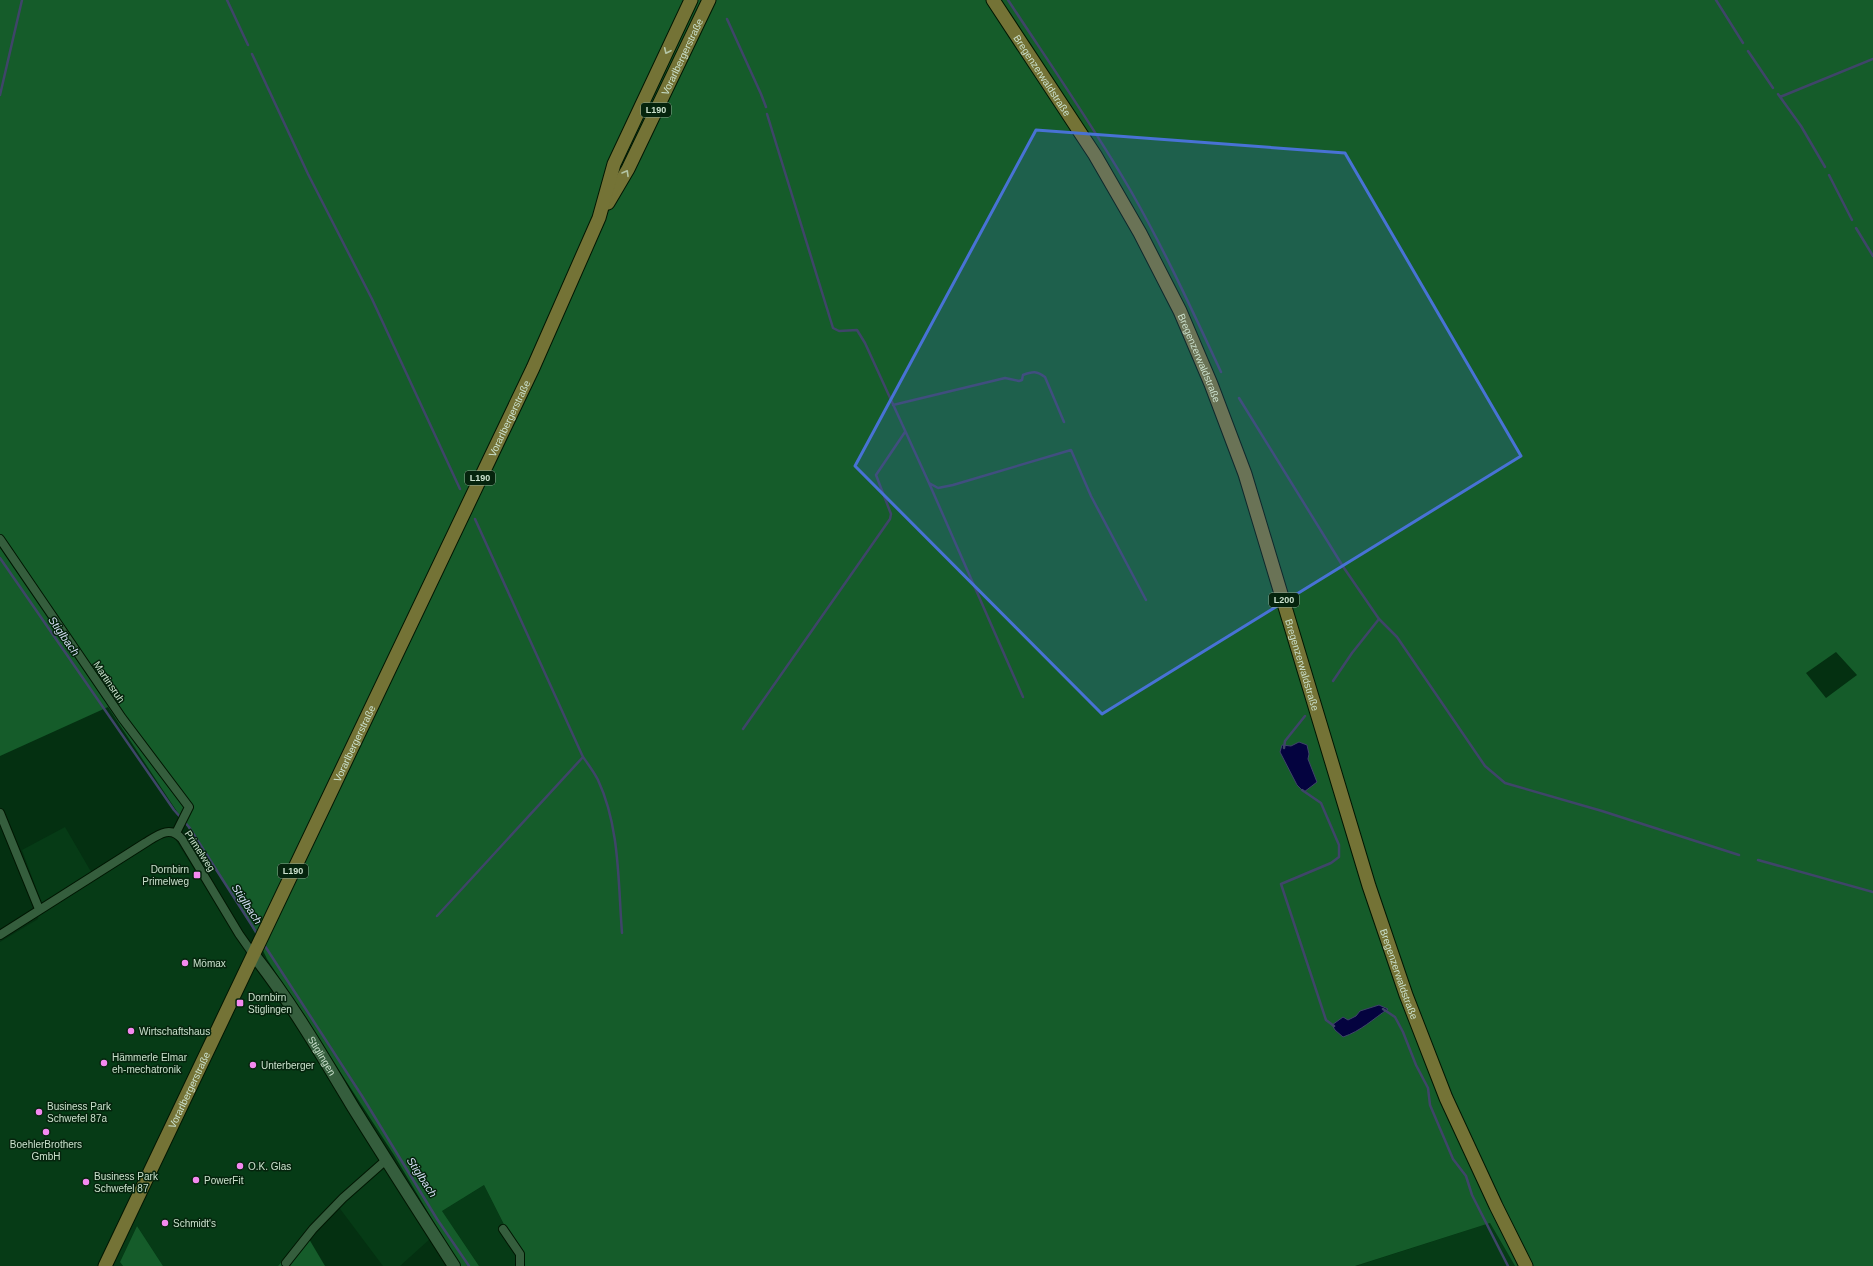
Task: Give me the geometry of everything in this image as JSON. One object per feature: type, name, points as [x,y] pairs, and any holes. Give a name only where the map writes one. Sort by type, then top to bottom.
[{"type":"main road","name":"Vorarlbergerstraße","points":[[599,218],[614,164],[691,0]]},
{"type":"main road","name":"Vorarlbergerstraße","points":[[105,1266],[529,375],[599,218],[628,169],[709,0]]},
{"type":"main road","name":"Bregenzerwaldstraße","points":[[993,0],[1096,155],[1140,233],[1180,311],[1211,384],[1245,474],[1369,886],[1406,995],[1446,1098],[1496,1206],[1526,1266]]},
{"type":"main road","name":"Stiglingen","points":[[255,952],[306,1029],[386,1160],[454,1266]]},
{"type":"street","name":"Martinsruh","points":[[0,539],[122,718],[189,807],[178,829]]},
{"type":"street","points":[[0,813],[39,909]]},
{"type":"street","name":"Primelweg","points":[[0,935],[162,832],[178,829],[239,934],[255,952]]},
{"type":"street","points":[[286,1263],[313,1229],[343,1198],[386,1160]]},
{"type":"street","points":[[503,1229],[520,1254],[520,1266]]},
{"type":"highlighted area","points":[[1036,130],[1345,153],[1521,456],[1102,714],[855,466]]},
{"type":"shaded area","points":[[0,0],[1873,0],[1873,1266],[1515,1266],[1490,1223],[1355,1266],[525,1266],[484,1185],[442,1211],[479,1266],[460,1266],[394,1155],[267,959],[248,919],[108,707],[0,756]],"holes":[[[1836,652],[1857,675],[1826,698],[1806,673]]]},
{"type":"shaded area","points":[[1299,742],[1307,745],[1309,754],[1308,759],[1317,782],[1304,792],[1297,785],[1280,752],[1282,745],[1291,746]]},
{"type":"shaded area","points":[[65,827],[90,870],[98,876],[147,845],[172,834],[242,945],[270,980],[431,1238],[400,1266],[383,1266],[335,1202],[278,1266],[163,1266],[137,1226],[120,1262],[123,1266],[0,1266],[0,942],[38,919],[40,899],[22,850]]},
{"type":"shaded area","points":[[1379,1005],[1388,1009],[1361,1028],[1343,1037],[1332,1025],[1343,1017],[1348,1020],[1356,1016],[1360,1011]]},
{"type":"shaded area","points":[[484,1185],[525,1266],[479,1266],[442,1211]]},
{"type":"shaded area","points":[[1490,1223],[1515,1266],[1356,1266]]},
{"type":"shaded area","points":[[137,1226],[163,1266],[123,1266],[120,1262]]},
{"type":"shaded area","points":[[306,1234],[325,1266],[278,1266]]},
{"type":"waterway","name":"Stiglbach","points":[[0,95],[22,0]]},
{"type":"waterway","points":[[227,0],[248,45]]},
{"type":"waterway","points":[[1008,0],[1087,120],[1132,193],[1167,259],[1221,372]]},
{"type":"waterway","points":[[1716,0],[1743,43]]},
{"type":"waterway","points":[[727,19],[766,107]]},
{"type":"waterway","points":[[1748,51],[1773,88]]},
{"type":"waterway","points":[[252,54],[308,174],[372,299],[460,489]]},
{"type":"waterway","points":[[1780,97],[1873,59]]},
{"type":"waterway","points":[[1778,94],[1801,126],[1825,167]]},
{"type":"waterway","points":[[767,114],[833,328],[839,331],[857,330],[865,343],[929,483],[938,488],[953,485],[1071,450],[1091,496],[1146,600]]},
{"type":"waterway","points":[[1829,175],[1852,220]]},
{"type":"waterway","points":[[1856,228],[1873,256]]},
{"type":"waterway","points":[[893,405],[1005,378],[1019,381],[1022,380],[1023,375],[1035,372],[1045,377],[1064,422]]},
{"type":"waterway","points":[[1239,398],[1344,568],[1379,619],[1352,653],[1333,681]]},
{"type":"waterway","points":[[743,729],[890,519],[891,514],[876,475],[905,432]]},
{"type":"waterway","points":[[929,483],[1023,697]]},
{"type":"waterway","points":[[437,916],[583,757],[475,519]]},
{"type":"waterway","name":"Stiglbach","points":[[0,558],[174,810],[189,827],[258,935]]},
{"type":"waterway","points":[[1379,619],[1397,637],[1485,766],[1505,783],[1602,811],[1739,855]]},
{"type":"waterway","points":[[1284,748],[1285,741],[1305,716]]},
{"type":"waterway","points":[[583,757],[598,780],[610,817],[617,855],[622,933]]},
{"type":"waterway","points":[[1302,790],[1321,803],[1339,845],[1339,857],[1331,863],[1281,884],[1326,1020],[1334,1026]]},
{"type":"waterway","points":[[1758,860],[1873,892]]},
{"type":"waterway","name":"Stiglbach","points":[[263,943],[362,1096],[437,1219],[469,1266]]},
{"type":"waterway","points":[[1383,1009],[1395,1017],[1403,1032],[1416,1065],[1428,1088],[1430,1105],[1453,1159],[1466,1176],[1472,1195],[1508,1266]]},
{"type":"place","name":"Dornbirn Primelweg","points":[[197,875]]},
{"type":"place","name":"Mömax","points":[[185,963]]},
{"type":"place","name":"Dornbirn Stiglingen","points":[[240,1003]]},
{"type":"place","name":"Wirtschaftshaus","points":[[131,1031]]},
{"type":"place","name":"Hämmerle Elmar eh-mechatronik","points":[[104,1063]]},
{"type":"place","name":"Unterberger","points":[[253,1065]]},
{"type":"place","name":"Business Park Schwefel 87a","points":[[39,1112]]},
{"type":"place","name":"BoehlerBrothers GmbH","points":[[46,1132]]},
{"type":"place","name":"O.K. Glas","points":[[240,1166]]},
{"type":"place","name":"PowerFit","points":[[196,1180]]},
{"type":"place","name":"Business Park Schwefel 87","points":[[86,1182]]},
{"type":"place","name":"Schmidt's","points":[[165,1223]]}]
